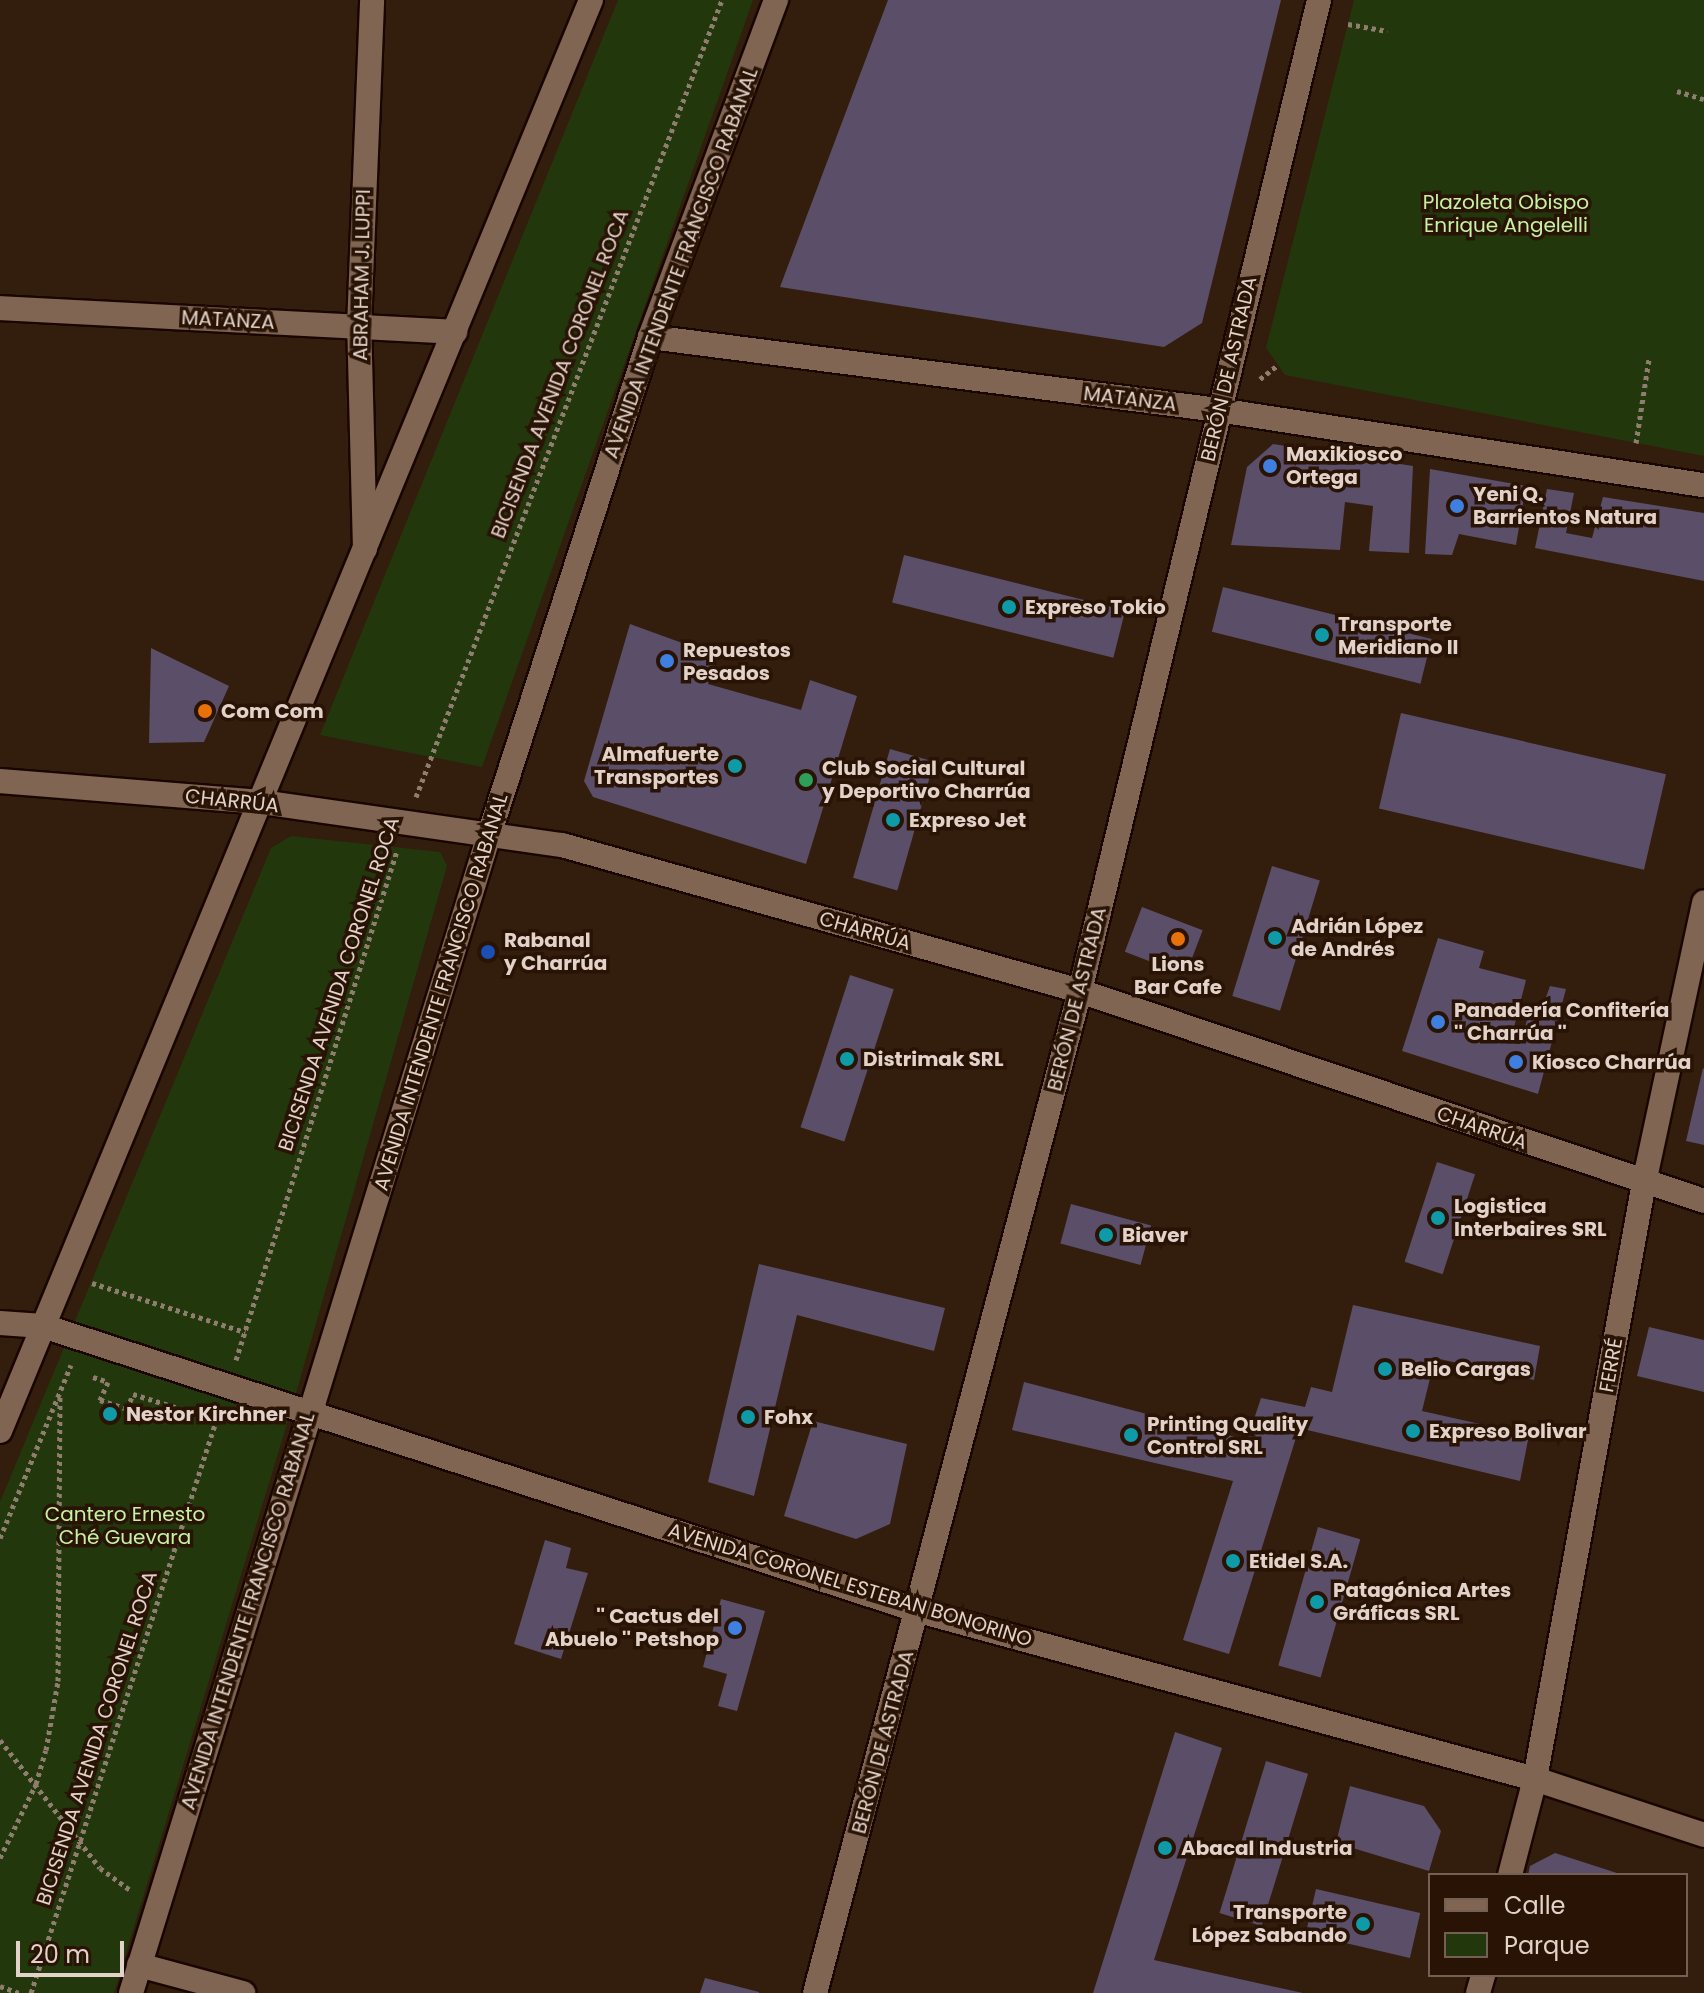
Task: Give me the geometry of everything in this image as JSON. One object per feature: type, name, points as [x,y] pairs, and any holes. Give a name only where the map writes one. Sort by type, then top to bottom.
[{"type":"street","name":"ABRAHAM J. LUPPI","points":[[366,550],[359,327],[372,0]]},
{"type":"street","points":[[0,1431],[591,0]]},
{"type":"street","name":"AVENIDA INTENDENTE FRANCISCO RABANAL","points":[[131,1993],[489,835],[650,337],[776,0]]},
{"type":"street","name":"BERÓN DE ASTRADA","points":[[815,1993],[919,1611],[1080,991],[1319,0]]},
{"type":"street","name":"MATANZA","points":[[0,308],[455,332]]},
{"type":"street","name":"MATANZA","points":[[650,337],[1218,410],[1704,485]]},
{"type":"street","name":"CHARRÚA","points":[[0,781],[262,802],[406,826],[562,845],[1080,991],[1704,1201]]},
{"type":"street","name":"FERRÉ","points":[[1511,1873],[1535,1779],[1644,1183],[1704,902]]},
{"type":"street","name":"AVENIDA CORONEL ESTEBAN BONORINO","points":[[0,1323],[43,1326],[81,1337],[919,1611],[1535,1779],[1704,1835]]},
{"type":"street","points":[[139,1965],[243,1993]]},
{"type":"path","name":"BICISENDA AVENIDA CORONEL ROCA","points":[[31,1993],[406,826],[722,0]]},
{"type":"path","points":[[1348,24],[1387,31]]},
{"type":"path","points":[[1677,91],[1704,99]]},
{"type":"path","points":[[1636,443],[1649,359]]},
{"type":"path","points":[[65,1274],[245,1332]]},
{"type":"path","points":[[0,1538],[60,1396],[81,1337]]},
{"type":"path","points":[[69,1369],[108,1382],[100,1400],[127,1409],[133,1394],[217,1420]]},
{"type":"path","points":[[0,1858],[36,1784],[46,1750],[58,1681],[60,1396]]},
{"type":"path","points":[[0,1740],[112,1879],[159,1901]]},
{"type":"path","points":[[0,1986],[19,1993]]},
{"type":"green space","points":[[618,0],[753,0],[482,767],[320,735]]},
{"type":"green space","name":"Plazoleta Obispo Enrique Angelelli","points":[[1354,0],[1704,0],[1704,456],[1285,375],[1266,348]]},
{"type":"green space","name":"Cantero Ernesto Ché Guevara","points":[[291,836],[440,852],[447,866],[290,1414],[114,1993],[0,1993],[0,1502],[271,848]]},
{"type":"building","points":[[888,0],[1281,0],[1202,323],[1164,347],[780,287]]},
{"type":"building","points":[[1273,444],[1413,466],[1409,553],[1369,551],[1373,506],[1345,502],[1340,550],[1231,545],[1247,467]]},
{"type":"building","points":[[1430,469],[1526,486],[1516,545],[1459,534],[1452,555],[1425,554]]},
{"type":"building","points":[[1547,489],[1574,493],[1566,533],[1592,538],[1603,497],[1704,513],[1704,581],[1535,548]]},
{"type":"building","name":"Expreso Tokio","points":[[904,555],[1125,610],[1113,658],[892,603]]},
{"type":"building","name":"Transporte Meridiano II","points":[[1223,587],[1432,639],[1420,684],[1212,632]]},
{"type":"building","points":[[630,624],[718,656],[708,684],[801,710],[810,680],[857,696],[806,864],[593,797],[584,781]]},
{"type":"building","points":[[151,648],[229,686],[204,742],[149,743]]},
{"type":"building","points":[[1401,713],[1666,774],[1644,870],[1379,808]]},
{"type":"building","name":"Expreso Jet","points":[[890,749],[934,762],[897,890],[853,878]]},
{"type":"building","name":"Adrián López de Andrés","points":[[1272,866],[1320,881],[1280,1011],[1232,996]]},
{"type":"building","points":[[1142,907],[1203,930],[1185,975],[1125,952]]},
{"type":"building","points":[[1438,938],[1484,951],[1479,968],[1526,980],[1510,1043],[1520,1044],[1529,1013],[1540,1014],[1550,986],[1566,989],[1538,1094],[1402,1051]]},
{"type":"building","name":"Distrimak SRL","points":[[850,975],[894,989],[844,1141],[801,1127]]},
{"type":"building","points":[[1704,1069],[1704,1145],[1686,1141]]},
{"type":"building","name":"Logistica Interbaires SRL","points":[[1437,1162],[1475,1174],[1443,1274],[1405,1262]]},
{"type":"building","name":"Biaver","points":[[1071,1204],[1151,1225],[1141,1265],[1060,1244]]},
{"type":"building","name":"Fohx","points":[[759,1264],[945,1308],[934,1351],[797,1315],[754,1496],[708,1482]]},
{"type":"building","points":[[1353,1305],[1540,1346],[1534,1380],[1435,1358],[1422,1411],[1529,1435],[1520,1481],[1299,1428],[1229,1654],[1183,1640],[1233,1481],[1012,1430],[1024,1382],[1247,1440],[1261,1398],[1305,1407],[1311,1387],[1332,1392]]},
{"type":"building","points":[[1649,1327],[1704,1340],[1704,1392],[1637,1376]]},
{"type":"building","points":[[813,1421],[907,1444],[890,1524],[856,1539],[784,1516]]},
{"type":"building","name":"Patagónica Artes Gráficas SRL","points":[[1318,1527],[1360,1539],[1321,1678],[1278,1665]]},
{"type":"building","points":[[545,1540],[571,1548],[566,1568],[588,1573],[561,1659],[514,1644]]},
{"type":"building","points":[[721,1599],[765,1611],[737,1711],[718,1706],[727,1674],[703,1667]]},
{"type":"building","name":"Abacal Industria","points":[[1175,1732],[1222,1748],[1154,1960],[1303,1993],[1093,1993]]},
{"type":"building","points":[[1266,1761],[1308,1774],[1262,1926],[1220,1913]]},
{"type":"building","points":[[1350,1786],[1424,1806],[1441,1831],[1429,1871],[1336,1843]]},
{"type":"building","points":[[1555,1853],[1617,1873],[1528,1873],[1530,1866]]},
{"type":"building","name":"Transporte López Sabando","points":[[1316,1889],[1420,1913],[1410,1958],[1306,1934]]},
{"type":"building","points":[[705,1978],[759,1992],[759,1993],[700,1993]]},
{"type":"place","name":"Maxikiosco Ortega","points":[[1270,466]]},
{"type":"place","name":"Yeni Q. Barrientos Natura","points":[[1457,506]]},
{"type":"place","name":"Expreso Tokio","points":[[1009,607]]},
{"type":"place","name":"Transporte Meridiano II","points":[[1322,635]]},
{"type":"place","name":"Repuestos Pesados","points":[[667,661]]},
{"type":"place","name":"Com Com","points":[[205,711]]},
{"type":"place","name":"Almafuerte Transportes","points":[[735,766]]},
{"type":"place","name":"Club Social Cultural y Deportivo Charrúa","points":[[806,780]]},
{"type":"place","name":"Expreso Jet","points":[[893,820]]},
{"type":"place","name":"Adrián López de Andrés","points":[[1275,938]]},
{"type":"place","name":"Lions Bar Cafe","points":[[1178,939]]},
{"type":"place","name":"Rabanal y Charrúa","points":[[488,952]]},
{"type":"place","name":"Panadería Confitería '' Charrúa ''","points":[[1438,1022]]},
{"type":"place","name":"Distrimak SRL","points":[[847,1059]]},
{"type":"place","name":"Kiosco Charrúa","points":[[1516,1062]]},
{"type":"place","name":"Logistica Interbaires SRL","points":[[1438,1218]]},
{"type":"place","name":"Biaver","points":[[1106,1235]]},
{"type":"place","name":"Belio Cargas","points":[[1385,1369]]},
{"type":"place","name":"Nestor Kirchner","points":[[110,1414]]},
{"type":"place","name":"Fohx","points":[[748,1417]]},
{"type":"place","name":"Expreso Bolivar","points":[[1413,1431]]},
{"type":"place","name":"Printing Quality Control SRL","points":[[1131,1435]]},
{"type":"place","name":"Etidel S.A.","points":[[1233,1561]]},
{"type":"place","name":"Patagónica Artes Gráficas SRL","points":[[1317,1602]]},
{"type":"place","name":"'' Cactus del Abuelo '' Petshop","points":[[735,1628]]},
{"type":"place","name":"Abacal Industria","points":[[1165,1848]]},
{"type":"place","name":"Transporte López Sabando","points":[[1363,1924]]}]
